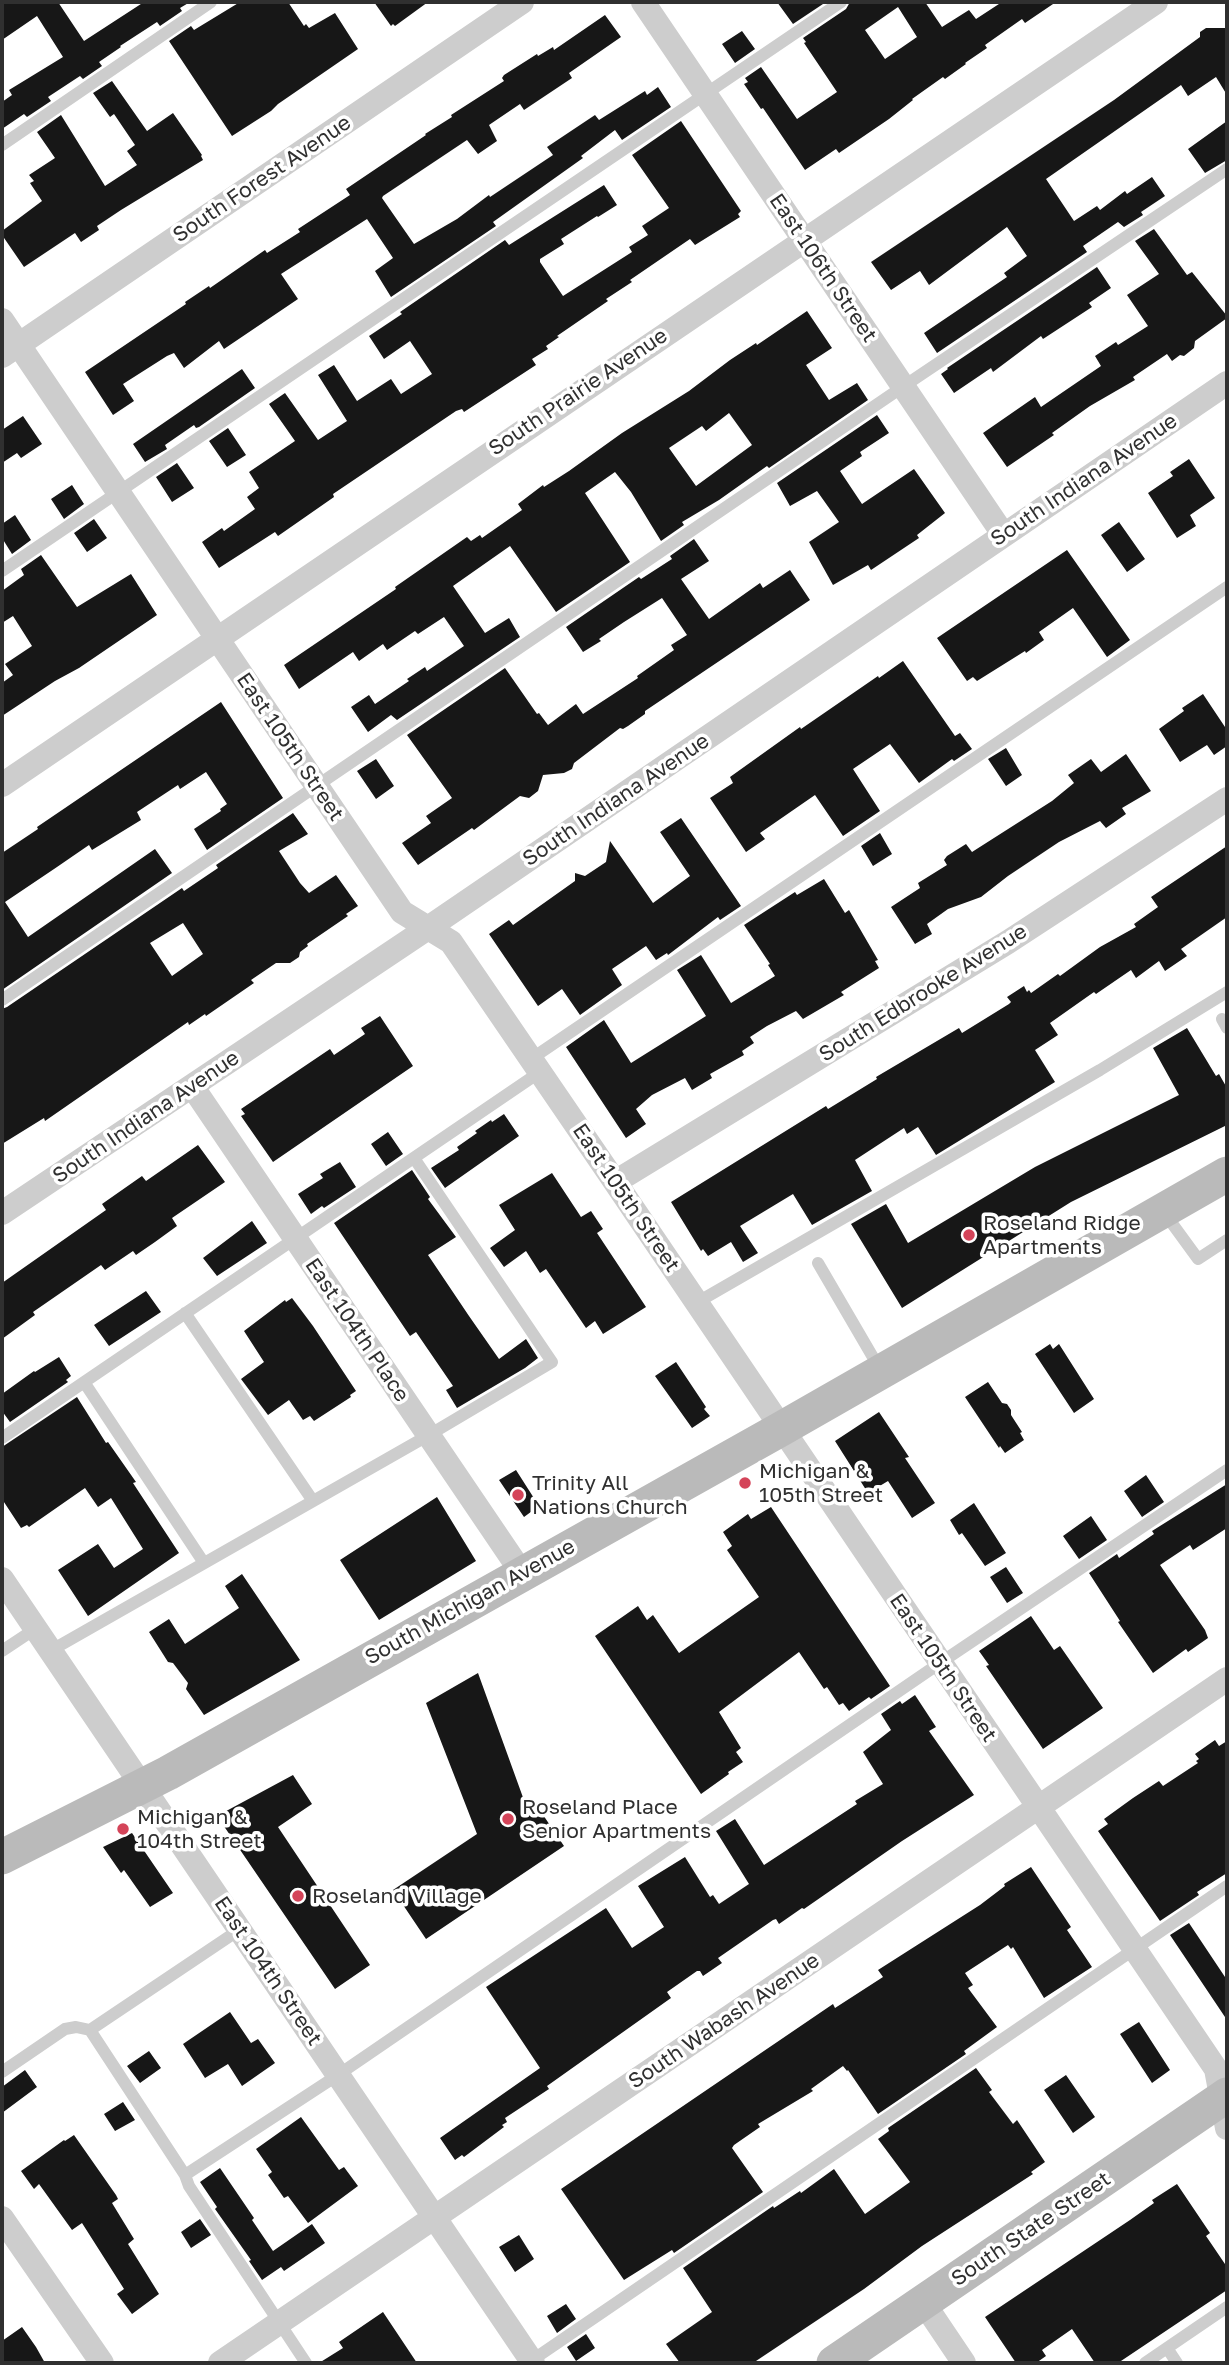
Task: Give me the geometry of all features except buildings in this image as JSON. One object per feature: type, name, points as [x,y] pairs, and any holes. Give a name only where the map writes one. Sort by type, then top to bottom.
[{"type":"main road","name":"South Michigan Avenue","points":[[2,1857],[142,1787],[781,1429],[1227,1174]]},
{"type":"main road","name":"South State Street","points":[[834,2363],[923,2302],[1225,2107]]},
{"type":"street","name":"South Forest Avenue","points":[[10,350],[522,2]]},
{"type":"street","name":"East 106th Street","points":[[643,2],[1003,534]]},
{"type":"street","name":"South Prairie Avenue","points":[[2,785],[1156,2]]},
{"type":"street","name":"East 105th Street","points":[[2,320],[10,350],[118,492],[402,912],[451,942],[1216,2069],[1225,2107]]},
{"type":"street","name":"South Indiana Avenue","points":[[2,1213],[428,928],[1227,383]]},
{"type":"street","name":"South Edbrooke Avenue","points":[[615,1182],[1008,942],[1227,799]]},
{"type":"street","name":"East 104th Place","points":[[192,1086],[522,1573]]},
{"type":"street","name":"East 104th Street","points":[[2,1580],[531,2362]]},
{"type":"street","name":"South Wabash Avenue","points":[[220,2363],[1227,1679]]},
{"type":"street","points":[[2,2217],[102,2363]]},
{"type":"street","points":[[923,2302],[964,2363]]},
{"type":"lane","points":[[2,145],[211,2]]},
{"type":"lane","points":[[2,571],[841,2]]},
{"type":"lane","points":[[2,1000],[1227,169]]},
{"type":"lane","points":[[2,1438],[414,1158],[535,1065],[1227,587]]},
{"type":"lane","points":[[696,1303],[1100,1070],[1227,992]]},
{"type":"lane","points":[[50,1651],[552,1363],[414,1158]]},
{"type":"lane","points":[[1163,1211],[1198,1259],[1227,1240]]},
{"type":"lane","points":[[818,1263],[881,1371]]},
{"type":"lane","points":[[185,1313],[313,1502]]},
{"type":"lane","points":[[84,1382],[204,1563]]},
{"type":"lane","points":[[185,2175],[338,2075],[1227,1470]]},
{"type":"lane","points":[[2,1651],[35,1629]]},
{"type":"lane","points":[[531,2362],[1227,1886]]},
{"type":"lane","points":[[90,2029],[239,1930]]},
{"type":"lane","points":[[2,2072],[65,2029],[76,2026],[90,2029],[185,2175],[189,2186],[306,2363]]},
{"type":"lane","points":[[1145,2363],[1227,2308]]},
{"type":"lane","points":[[1167,2348],[1177,2363]]},
{"type":"place","name":"Roseland Ridge Apartments","points":[[969,1235]]},
{"type":"place","name":"Michigan & 105th Street","points":[[745,1483]]},
{"type":"place","name":"Trinity All Nations Church","points":[[518,1495]]},
{"type":"place","name":"Roseland Place Senior Apartments","points":[[508,1819]]},
{"type":"place","name":"Michigan & 104th Street","points":[[123,1829]]},
{"type":"place","name":"Roseland Village","points":[[298,1896]]}]
